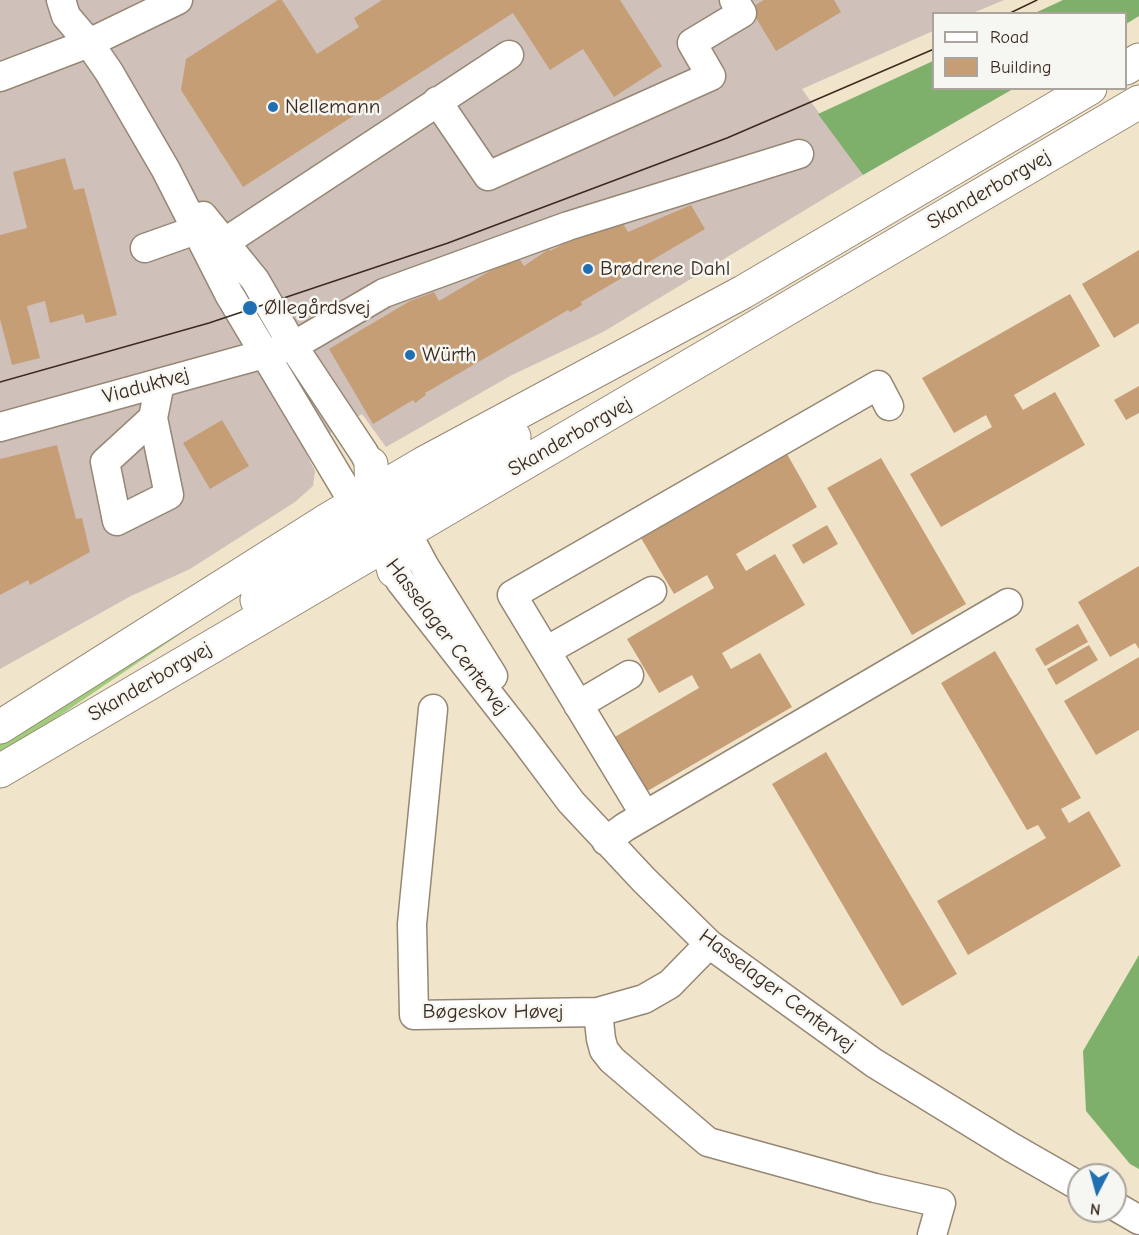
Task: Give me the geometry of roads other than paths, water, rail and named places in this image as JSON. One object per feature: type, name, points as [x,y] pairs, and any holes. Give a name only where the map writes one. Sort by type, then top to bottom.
[{"type":"main road","name":"Skanderborgvej","points":[[0,771],[146,685],[381,518],[485,430],[743,292],[1087,90]]},
{"type":"main road","name":"Skanderborgvej","points":[[0,727],[1139,102]]},
{"type":"street","points":[[61,0],[66,16],[90,43],[109,72],[166,170],[209,237],[229,294],[264,354],[381,518]]},
{"type":"street","points":[[0,77],[90,43],[178,0]]},
{"type":"street","points":[[437,101],[488,176],[711,76],[692,43],[742,13],[734,0]]},
{"type":"street","points":[[145,248],[209,237],[437,101],[509,55]]},
{"type":"street","name":"Viaduktvej","points":[[0,427],[293,346],[384,293],[568,226],[799,154]]},
{"type":"street","points":[[209,237],[255,280],[293,346],[381,518]]},
{"type":"street","points":[[153,418],[160,383]]},
{"type":"street","points":[[645,815],[512,595],[878,385],[889,406]]},
{"type":"street","name":"Hasselager Centervej","points":[[381,518],[425,567],[508,699],[523,738]]},
{"type":"street","name":"Hasselager Centervej","points":[[381,518],[409,595],[571,802],[606,841],[710,945],[874,1063],[1067,1179]]},
{"type":"street","points":[[546,651],[652,591]]},
{"type":"street","points":[[606,841],[645,815],[1008,603]]},
{"type":"street","points":[[578,705],[629,675]]},
{"type":"street","name":"Bøgeskov Høvej","points":[[433,709],[412,924],[414,1015],[598,1012],[644,999],[670,984],[710,945]]},
{"type":"street","points":[[598,1012],[604,1050],[612,1060],[708,1142],[876,1188],[941,1203],[932,1235]]},
{"type":"tram line","points":[[1012,12],[1037,0]]},
{"type":"tram line","points":[[0,382],[209,323],[448,243],[727,138],[932,50]]},
{"type":"place","name":"Nellemann","points":[[273,107]]},
{"type":"place","name":"Brødrene Dahl","points":[[588,269]]},
{"type":"place","name":"Øllegårdsvej","points":[[250,308]]},
{"type":"place","name":"Würth","points":[[410,355]]}]
